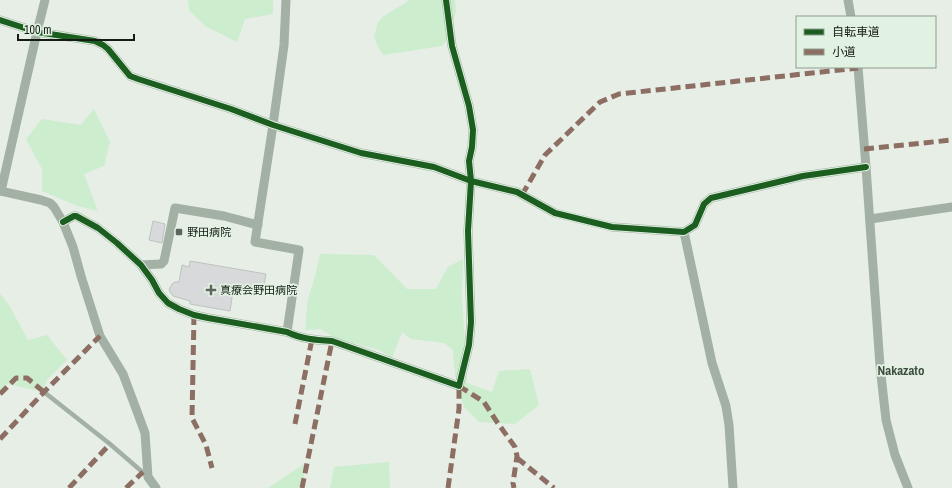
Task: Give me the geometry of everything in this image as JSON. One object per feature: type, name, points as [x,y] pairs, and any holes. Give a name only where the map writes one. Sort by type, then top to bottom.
[{"type":"street","points":[[45,0],[1,191],[50,203],[63,222],[100,336],[124,374],[145,433],[148,477],[156,488]]},
{"type":"street","points":[[286,0],[284,45],[274,125],[254,242],[299,250],[288,332]]},
{"type":"street","points":[[63,222],[76,216],[98,228],[141,265],[159,293],[168,303],[179,309],[194,315],[208,318],[288,332],[295,336],[332,341],[459,386],[469,345],[471,322],[468,231],[471,181],[468,161],[472,147],[473,130],[469,106],[452,46],[446,0]]},
{"type":"street","points":[[848,0],[851,16]]},
{"type":"street","points":[[0,20],[37,32],[95,41],[103,45],[130,76],[138,79],[361,153],[434,167],[471,181],[517,192],[555,213],[612,228],[684,232],[695,225],[704,204],[711,198],[803,176],[866,167]]},
{"type":"street","points":[[858,68],[880,366],[886,420],[895,455],[908,488]]},
{"type":"street","points":[[870,219],[952,207]]},
{"type":"street","points":[[141,265],[161,264],[164,261],[175,208],[224,216],[258,225]]},
{"type":"street","points":[[684,232],[712,363],[726,406],[729,425],[733,488]]},
{"type":"lane","points":[[44,392],[110,444],[148,477]]},
{"type":"green space","points":[[188,0],[273,0],[273,14],[245,19],[237,42],[205,26],[189,10]]},
{"type":"green space","points":[[410,0],[455,0],[456,11],[449,38],[442,46],[383,55],[374,37],[378,22],[384,16]]},
{"type":"green space","points":[[94,109],[110,142],[104,166],[84,174],[98,211],[78,206],[42,191],[42,169],[26,139],[42,119],[81,125]]},
{"type":"green space","points":[[320,254],[374,255],[407,289],[436,289],[448,267],[463,259],[462,296],[467,383],[492,392],[499,371],[530,369],[539,405],[515,424],[479,422],[464,407],[455,375],[453,350],[444,343],[411,339],[402,332],[392,358],[379,350],[337,339],[320,329],[305,330],[308,299]]},
{"type":"green space","points":[[0,294],[9,305],[28,340],[47,335],[67,360],[46,381],[44,392],[8,384],[0,392]]},
{"type":"green space","points":[[389,462],[390,488],[330,488],[334,467]]},
{"type":"green space","points":[[304,464],[304,488],[268,488]]},
{"type":"building","points":[[153,221],[165,224],[162,243],[149,240]]},
{"type":"building","points":[[190,261],[266,274],[262,295],[233,291],[230,311],[190,304],[190,301],[173,296],[169,290],[172,284],[179,282],[182,265],[189,267]]},
{"type":"marked path","points":[[522,195],[545,155],[600,102],[619,94],[858,68]]},
{"type":"marked path","points":[[864,149],[952,140]]},
{"type":"marked path","points":[[194,315],[192,418],[206,445],[212,468]]},
{"type":"marked path","points":[[0,439],[100,336]]},
{"type":"marked path","points":[[295,424],[312,339]]},
{"type":"marked path","points":[[302,488],[332,341]]},
{"type":"marked path","points":[[0,394],[16,378],[27,378],[44,392]]},
{"type":"marked path","points":[[459,386],[484,402],[515,447],[517,456],[513,483],[514,488]]},
{"type":"marked path","points":[[448,488],[459,409],[459,386]]},
{"type":"marked path","points":[[69,488],[110,444]]},
{"type":"marked path","points":[[517,458],[554,488]]},
{"type":"marked path","points":[[126,488],[143,472]]},
{"type":"cycle path","points":[[63,222],[76,216],[98,228],[141,265],[159,293],[168,303],[179,309],[194,315],[208,318],[287,332],[309,339],[332,341],[459,386],[469,345],[471,322],[468,231],[471,181],[469,161],[473,130],[469,106],[452,46],[446,0]]},
{"type":"cycle path","points":[[0,20],[37,32],[95,41],[108,49],[130,76],[231,109],[273,125],[361,153],[434,167],[471,181],[517,192],[555,213],[612,227],[684,232],[695,225],[704,204],[711,198],[803,176],[866,167]]},
{"type":"place","name":"野田病院","points":[[179,232]]},
{"type":"place","name":"真療会野田病院","points":[[211,290]]},
{"type":"district","name":"Nakazato","points":[[901,370]]}]
